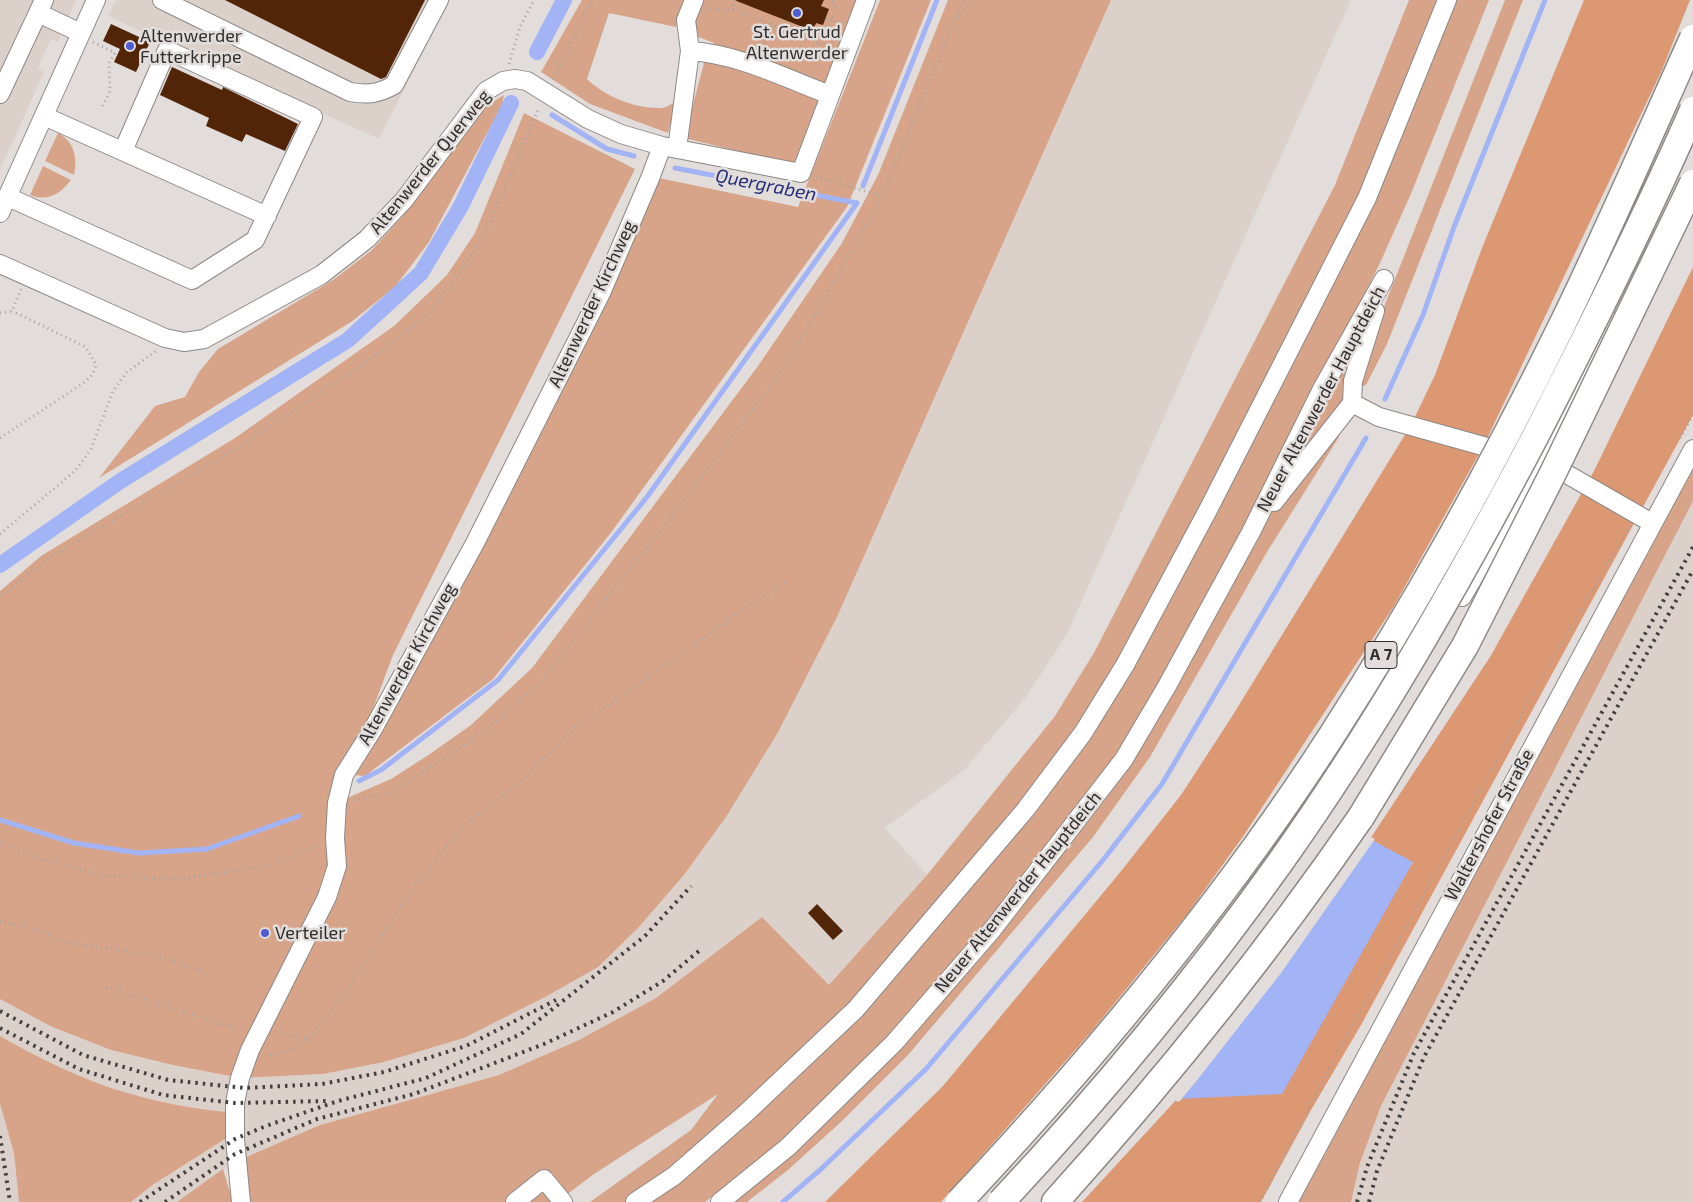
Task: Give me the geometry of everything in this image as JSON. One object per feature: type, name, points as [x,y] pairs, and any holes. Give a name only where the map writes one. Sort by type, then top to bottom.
[{"type":"highway","name":"A 7","points":[[959,1202],[1104,1043],[1254,847],[1331,736],[1422,586],[1505,437],[1564,321],[1693,38]]},
{"type":"highway","name":"A 7","points":[[1001,1202],[1096,1098],[1197,974],[1279,864],[1353,754],[1421,643],[1490,522],[1628,256],[1693,110]]},
{"type":"highway","points":[[1055,1202],[1158,1086],[1248,972],[1361,817],[1465,646],[1554,471],[1693,182]]},
{"type":"street","points":[[0,214],[96,0]]},
{"type":"street","points":[[162,0],[350,92],[368,95],[382,92],[394,85],[439,0]]},
{"type":"street","points":[[801,173],[866,0]]},
{"type":"street","points":[[635,1202],[674,1176],[732,1126],[856,1009],[1008,831],[1083,733],[1125,665],[1180,562],[1367,198],[1447,0]]},
{"type":"street","name":"Altenwerder Kirchweg","points":[[241,1202],[235,1154],[235,1103],[240,1078],[257,1037],[327,897],[337,866],[334,838],[337,803],[344,776],[373,729],[475,543],[601,293],[651,176],[669,147],[690,51],[686,20],[697,5]]},
{"type":"street","points":[[0,94],[42,7],[80,35]]},
{"type":"street","points":[[8,197],[192,280],[255,240],[313,117],[167,50],[122,151]]},
{"type":"street","points":[[690,51],[709,52],[756,67],[830,95]]},
{"type":"street","name":"Altenwerder Querweg","points":[[0,264],[165,338],[184,342],[211,336],[321,274],[351,253],[404,200],[486,91],[497,83],[508,80],[526,81],[573,111],[606,129],[669,147],[801,173]]},
{"type":"street","points":[[44,116],[267,216]]},
{"type":"street","points":[[1015,1202],[1134,1065],[1290,862],[1442,631],[1540,464],[1693,135]]},
{"type":"street","name":"Neuer Altenwerder Hauptdeich","points":[[720,1202],[788,1147],[894,1043],[1003,916],[1124,759],[1167,686],[1251,532],[1322,389],[1384,280],[1353,381],[1352,403],[1251,532]]},
{"type":"street","points":[[1352,403],[1380,417],[1479,443],[1558,469],[1644,519]]},
{"type":"street","name":"Waltershofer Straße","points":[[1288,1202],[1644,519],[1686,444]]},
{"type":"street","points":[[515,1202],[544,1178],[563,1202]]},
{"type":"path","points":[[508,80],[510,58],[520,27],[534,0]]},
{"type":"path","points":[[0,596],[52,555],[244,444],[381,352],[425,317],[463,269],[484,238],[546,92],[593,0]]},
{"type":"path","points":[[732,9],[735,0]]},
{"type":"path","points":[[697,5],[732,9],[822,44],[837,6],[832,4],[834,0]]},
{"type":"path","points":[[337,803],[391,793],[488,729],[539,683],[588,624],[788,362],[882,196],[963,0]]},
{"type":"path","points":[[955,20],[973,0]]},
{"type":"path","points":[[826,18],[844,24]]},
{"type":"path","points":[[756,67],[772,25]]},
{"type":"path","points":[[80,35],[115,53],[109,64],[110,91],[101,109]]},
{"type":"path","points":[[801,173],[882,196]]},
{"type":"path","points":[[12,311],[21,289]]},
{"type":"path","points":[[0,313],[12,311],[86,347],[96,365],[93,374],[85,382],[0,438]]},
{"type":"path","points":[[0,534],[75,472],[91,448],[113,391],[127,372],[156,352],[165,338]]},
{"type":"path","points":[[1686,444],[1693,415]]},
{"type":"path","points":[[1260,1202],[1341,1048],[1542,678],[1607,563],[1644,519]]},
{"type":"path","points":[[257,1037],[271,1056],[293,1049],[309,1038],[345,993],[414,886],[464,826],[522,781],[575,728],[785,581]]},
{"type":"path","points":[[0,842],[36,858],[106,876],[180,879],[274,865],[334,838]]},
{"type":"path","points":[[0,921],[48,934],[65,942],[158,956],[198,970],[216,979]]},
{"type":"path","points":[[106,988],[257,1037],[309,1038]]},
{"type":"shaded area","points":[[0,0],[76,0],[58,42],[51,39],[43,56],[38,69],[44,72],[0,170]]},
{"type":"shaded area","points":[[116,0],[450,0],[379,139],[108,16]]},
{"type":"shaded area","points":[[582,0],[687,0],[676,27],[609,13],[587,79],[611,96],[639,106],[660,108],[676,102],[668,133],[590,104],[541,72]]},
{"type":"shaded area","points":[[704,0],[858,0],[796,165],[684,138],[704,63],[714,43],[691,34]]},
{"type":"shaded area","points":[[880,0],[931,0],[847,207],[610,534],[493,679],[365,776],[353,775],[659,178],[798,207]]},
{"type":"shaded area","points":[[948,0],[1111,0],[837,617],[777,734],[726,817],[684,875],[638,928],[598,967],[547,996],[464,1038],[384,1062],[323,1074],[240,1078],[173,1065],[111,1050],[52,1027],[0,999],[0,591],[41,556],[235,438],[394,326],[447,275],[475,233],[524,113],[635,169],[393,655],[338,802],[391,779],[471,725],[532,668],[758,366],[842,243],[878,175]]},
{"type":"shaded area","points":[[1111,0],[1351,0],[1066,636],[1026,697],[965,769],[885,828],[927,875],[829,985],[762,917],[656,998],[579,1040],[499,1075],[320,1125],[237,1161],[177,1202],[131,1202],[154,1184],[225,1139],[227,1112],[150,1101],[62,1070],[0,1036],[0,999],[55,1029],[111,1050],[173,1065],[240,1078],[323,1074],[384,1062],[464,1038],[547,996],[597,967],[638,928],[684,875],[726,817],[837,617]]},
{"type":"shaded area","points":[[1409,0],[1447,0],[1367,198],[1083,733],[856,1009],[635,1202],[590,1202],[691,1130],[718,1094],[594,1174],[557,1202],[247,1202],[244,1158],[320,1125],[499,1075],[579,1040],[656,998],[762,917],[829,985],[927,875],[1055,716],[1095,651],[1335,185]]},
{"type":"shaded area","points":[[1450,0],[1489,0],[1410,196],[1380,263],[1326,371],[1141,718],[1093,791],[1030,871],[882,1045],[803,1121],[746,1171],[705,1202],[638,1202],[777,1092],[1080,744],[1347,247]]},
{"type":"shaded area","points":[[1505,0],[1523,0],[1387,344],[1366,385],[1358,388],[1378,322]]},
{"type":"shaded area","points":[[1584,0],[1690,0],[1662,70],[1484,445],[1394,606],[1244,835],[1188,913],[1092,1031],[941,1202],[825,1202],[943,1086],[1122,870],[1181,795],[1231,718],[1411,425],[1435,375],[1482,248]]},
{"type":"shaded area","points":[[504,95],[502,105],[429,242],[395,287],[351,322],[99,478],[155,406],[185,397],[199,372],[218,349],[333,280],[372,250],[400,219],[483,108]]},
{"type":"shaded area","points":[[58,133],[68,141],[74,151],[74,175],[45,161]]},
{"type":"shaded area","points":[[43,166],[71,180],[58,193],[42,198],[30,195]]},
{"type":"shaded area","points":[[1693,267],[1693,415],[1361,1025],[1311,1110],[1261,1202],[1082,1202],[1177,1099],[1413,863],[1370,839],[1490,657],[1594,471]]},
{"type":"shaded area","points":[[1364,326],[1340,407],[1289,472]]},
{"type":"shaded area","points":[[1338,433],[1339,437],[1267,552],[1150,757],[1093,837],[908,1055],[842,1121],[788,1170],[747,1202],[730,1202],[938,1002],[1069,846],[1116,781],[1228,587],[1258,539],[1271,513],[1290,487]]},
{"type":"shaded area","points":[[1693,465],[1693,501],[1381,1106],[1360,1163],[1351,1202],[1299,1202],[1594,649]]},
{"type":"shaded area","points":[[1693,501],[1693,1202],[1351,1202],[1360,1164],[1381,1106]]},
{"type":"shaded area","points":[[0,1036],[55,1065],[109,1087],[165,1103],[227,1112],[225,1139],[154,1184],[131,1202],[19,1202],[14,1153],[0,1104]]},
{"type":"shaded area","points":[[0,1104],[14,1153],[19,1202],[0,1202]]},
{"type":"shaded area","points":[[223,1169],[233,1202],[177,1202]]},
{"type":"water","points":[[1370,839],[1413,862],[1282,1094],[1177,1099],[1276,972]]},
{"type":"pier","points":[[1371,837],[1375,839],[1281,973],[1198,1079],[1179,1102],[1176,1101],[1175,1098],[1274,970]]},
{"type":"building","points":[[225,0],[425,0],[386,77],[381,79]]},
{"type":"building","name":"St. Gertrud Altenwerder","points":[[734,0],[824,0],[821,6],[829,9],[823,25],[816,23],[813,31]]},
{"type":"building","name":"Altenwerder Futterkrippe","points":[[111,24],[150,42],[136,72],[114,62],[120,49],[103,41]]},
{"type":"building","points":[[172,67],[222,90],[223,87],[298,124],[285,151],[246,134],[242,142],[206,126],[209,118],[160,95]]},
{"type":"building","points":[[817,904],[843,931],[833,940],[808,913]]},
{"type":"waterway","points":[[537,52],[564,0]]},
{"type":"waterway","points":[[863,186],[937,0]]},
{"type":"waterway","points":[[1385,399],[1423,315],[1454,227],[1545,0]]},
{"type":"waterway","points":[[0,565],[119,482],[348,340],[421,273],[461,206],[511,103]]},
{"type":"waterway","name":"Quergraben","points":[[552,115],[607,149],[634,156]]},
{"type":"waterway","points":[[359,781],[381,770],[498,680],[647,497],[857,203],[675,168]]},
{"type":"waterway","points":[[783,1202],[820,1170],[926,1069],[1103,860],[1162,784],[1366,438]]},
{"type":"waterway","points":[[0,820],[74,843],[139,853],[207,849],[299,816]]},
{"type":"railway","points":[[1357,1202],[1367,1167],[1414,1053],[1693,547]]},
{"type":"railway","points":[[1369,1202],[1377,1171],[1424,1057],[1693,570]]},
{"type":"railway","points":[[140,1202],[235,1139],[338,1101],[426,1078],[521,1034],[645,936],[691,886]]},
{"type":"railway","points":[[165,1202],[235,1154],[317,1119],[414,1094],[544,1044],[613,1012],[663,981],[700,950]]},
{"type":"railway","points":[[0,1011],[83,1055],[168,1080],[245,1088],[322,1084],[384,1072],[466,1046],[556,1000]]},
{"type":"railway","points":[[0,1028],[79,1069],[163,1095],[235,1103],[326,1101]]},
{"type":"railway","points":[[0,1136],[10,1202]]},
{"type":"place","name":"St. Gertrud Altenwerder","points":[[797,13]]},
{"type":"place","name":"Altenwerder Futterkrippe","points":[[130,46]]},
{"type":"place","name":"Verteiler","points":[[265,933]]}]
